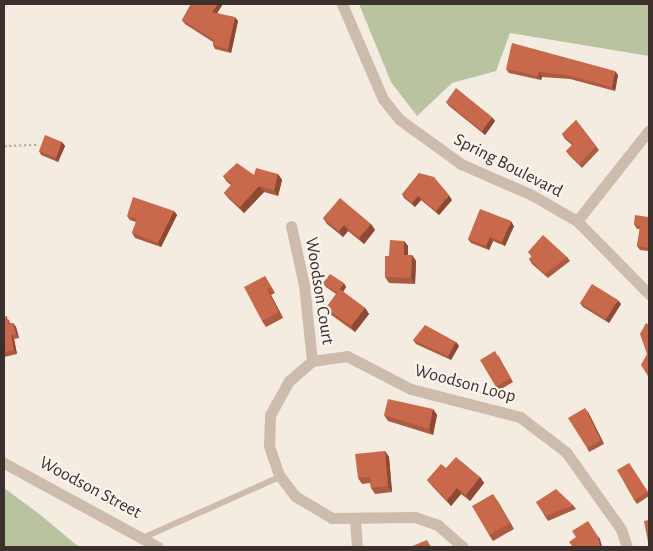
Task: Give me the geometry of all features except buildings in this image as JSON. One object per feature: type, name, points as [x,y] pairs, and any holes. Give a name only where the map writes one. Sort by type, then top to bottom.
[{"type":"street","name":"Spring Boulevard","points":[[342,4],[383,99],[399,119],[461,164],[532,195],[577,221],[649,294]]},
{"type":"street","points":[[577,221],[649,130]]},
{"type":"street","name":"Woodson Court","points":[[290,226],[304,285],[312,361]]},
{"type":"street","name":"Woodson Loop","points":[[312,361],[348,356],[411,389],[520,418],[543,430],[566,452],[606,505],[627,547]]},
{"type":"street","points":[[312,361],[282,390],[270,415],[269,446],[280,477],[310,509],[332,518],[355,519],[392,514],[415,517],[438,525],[463,547]]},
{"type":"street","name":"Woodson Street","points":[[4,463],[145,537],[158,547]]},
{"type":"street","points":[[355,519],[357,547]]},
{"type":"lane","points":[[145,537],[280,477]]},
{"type":"path","points":[[4,146],[39,145]]},
{"type":"green space","points":[[359,4],[649,4],[649,56],[510,33],[496,71],[452,83],[417,116],[391,82]]},
{"type":"green space","points":[[4,488],[38,513],[79,547],[4,547]]}]
